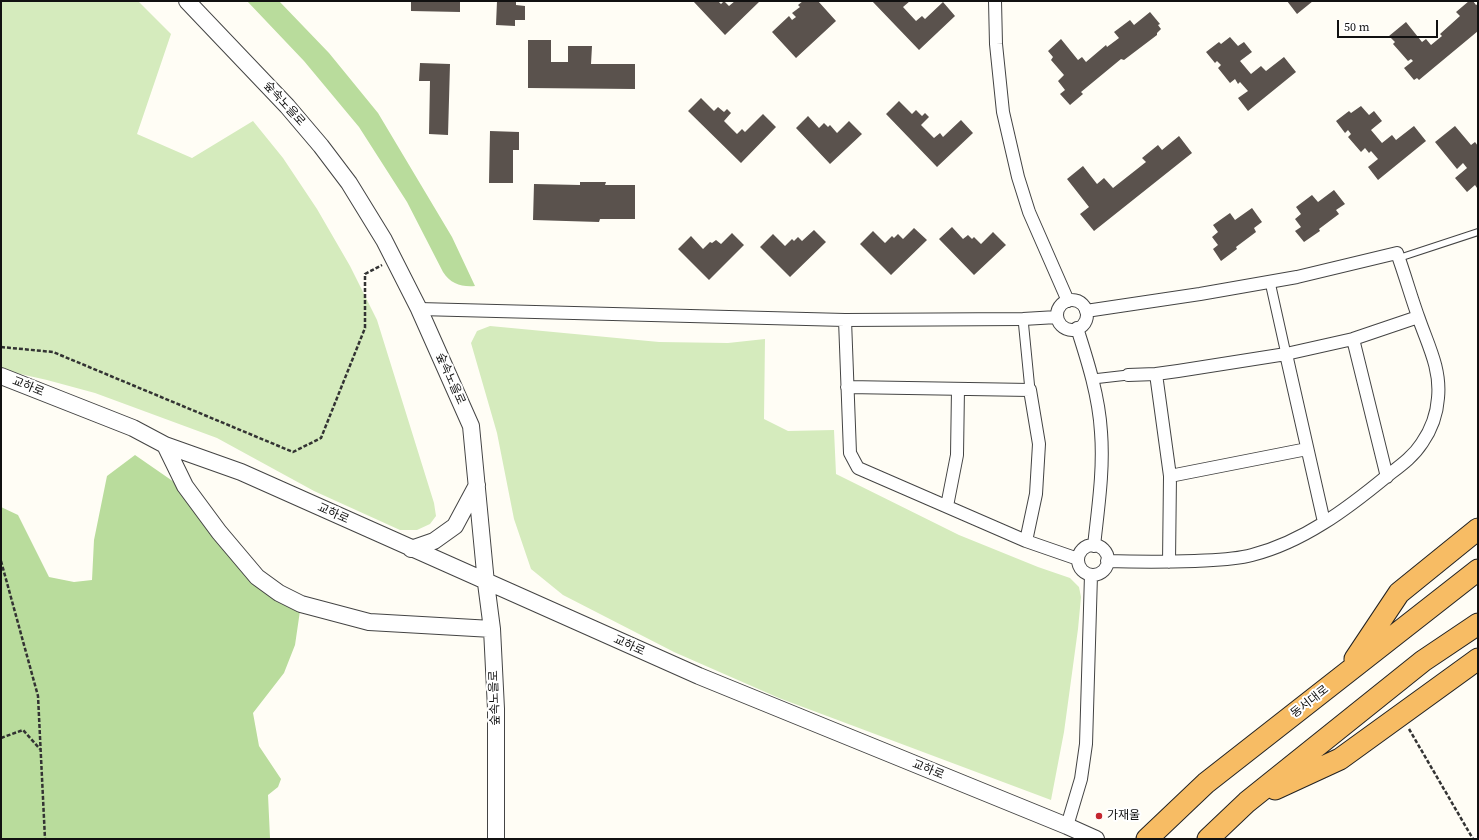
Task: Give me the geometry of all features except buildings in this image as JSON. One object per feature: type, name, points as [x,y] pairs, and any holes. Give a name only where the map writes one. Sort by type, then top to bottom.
[{"type":"highway","points":[[1345,674],[1399,593],[1478,529]]},
{"type":"highway","name":"동서대로","points":[[1147,839],[1206,783],[1478,570]]},
{"type":"highway","points":[[1208,839],[1247,802],[1423,661],[1478,624]]},
{"type":"highway","points":[[1247,802],[1340,760],[1478,659]]},
{"type":"street","name":"숲속노을로","points":[[186,1],[287,106],[321,146],[349,183],[384,240],[419,309],[471,426],[486,583],[492,629],[496,709],[496,839]]},
{"type":"street","points":[[995,1],[996,44],[1003,112],[1018,177],[1029,212],[1068,301]]},
{"type":"street","points":[[1086,311],[1200,294],[1297,277],[1397,253],[1418,317],[1432,353],[1438,376],[1438,398],[1434,421],[1423,443],[1407,461],[1375,487],[1307,534],[1280,546],[1251,556],[1218,560],[1169,562],[1107,561]]},
{"type":"street","points":[[1270,282],[1324,522]]},
{"type":"street","points":[[1068,301],[1076,301],[1080,303],[1086,311],[1085,321],[1077,328],[1065,328],[1058,322],[1057,317],[1059,308],[1062,304],[1068,301]]},
{"type":"street","points":[[419,309],[844,320],[1023,319],[1057,317]]},
{"type":"street","points":[[1093,379],[1128,375],[1156,374],[1286,354],[1353,339],[1418,317]]},
{"type":"street","points":[[1023,319],[1030,390],[1039,444],[1036,494],[1026,541]]},
{"type":"street","points":[[844,320],[850,453],[858,468],[1026,541],[1078,559]]},
{"type":"street","points":[[1077,328],[1093,379],[1102,432],[1102,467],[1094,546]]},
{"type":"street","points":[[1353,339],[1387,476]]},
{"type":"street","points":[[1156,374],[1170,476],[1169,562]]},
{"type":"street","name":"교하로","points":[[1,376],[134,428],[165,445],[241,472],[486,583],[698,676],[1096,839]]},
{"type":"street","points":[[847,387],[1030,390]]},
{"type":"street","points":[[947,506],[957,456],[958,389]]},
{"type":"street","points":[[165,445],[185,486],[219,532],[257,577],[279,592],[301,604],[369,622],[492,629]]},
{"type":"street","points":[[1170,476],[1307,450]]},
{"type":"street","points":[[411,549],[434,541],[455,526],[477,485]]},
{"type":"street","points":[[1087,546],[1094,546],[1102,548],[1105,552],[1107,561],[1104,570],[1098,574],[1091,574],[1082,570],[1078,559],[1083,549],[1087,546]]},
{"type":"street","points":[[1067,826],[1081,779],[1086,744],[1091,574]]},
{"type":"lane","points":[[1399,258],[1478,232]]},
{"type":"path","points":[[1,347],[53,352],[293,452],[321,438],[365,328],[365,274],[393,259]]},
{"type":"path","points":[[1,561],[38,696],[45,839]]},
{"type":"path","points":[[1406,725],[1473,839]]},
{"type":"path","points":[[1,738],[23,730],[41,749]]},
{"type":"green space","points":[[1,1],[138,1],[171,34],[137,134],[192,158],[253,121],[283,158],[317,209],[350,266],[377,320],[434,503],[436,516],[430,524],[417,530],[400,530],[314,491],[217,438],[95,393],[7,371],[1,368]]},
{"type":"green space","points":[[247,1],[279,1],[329,53],[378,113],[452,237],[475,286],[457,284],[446,276],[407,202],[359,127],[304,61]]},
{"type":"green space","points":[[490,326],[659,342],[728,343],[765,339],[764,419],[788,431],[834,430],[836,474],[959,535],[1038,567],[1070,578],[1079,587],[1081,597],[1064,732],[1051,800],[779,698],[674,652],[563,595],[531,569],[514,519],[497,433],[471,343],[477,331]]},
{"type":"green space","points":[[135,455],[174,482],[222,538],[301,604],[295,645],[284,673],[253,713],[259,746],[281,779],[278,787],[268,795],[271,839],[1,839],[1,507],[18,515],[49,577],[74,582],[92,580],[94,540],[107,476]]},
{"type":"place","name":"가재울","points":[[1099,816]]}]
